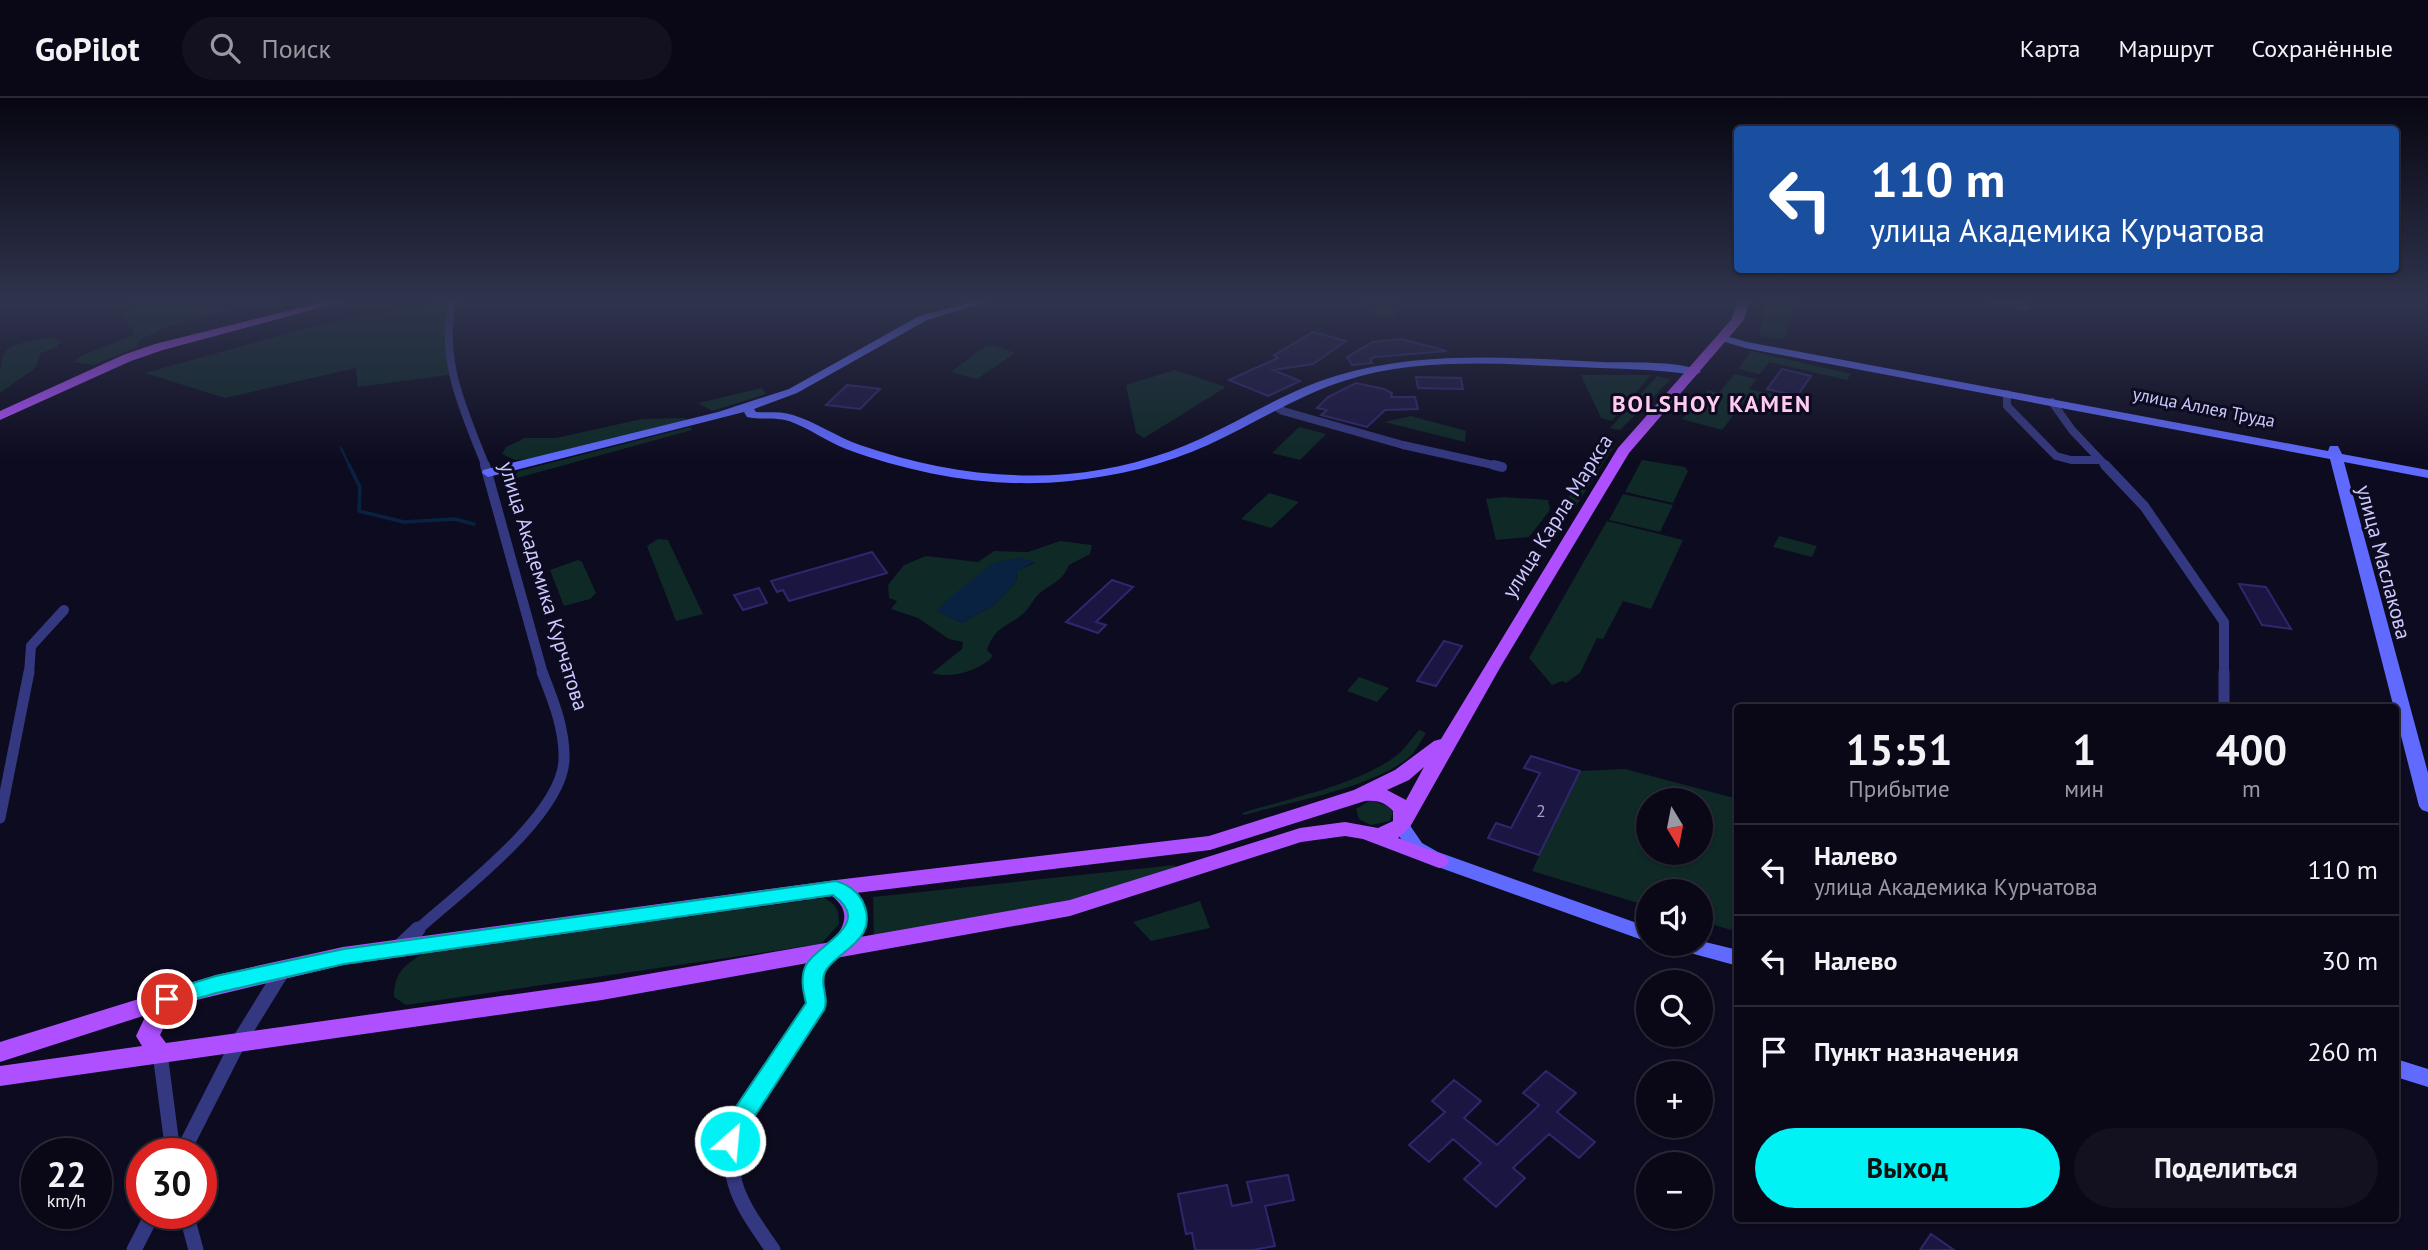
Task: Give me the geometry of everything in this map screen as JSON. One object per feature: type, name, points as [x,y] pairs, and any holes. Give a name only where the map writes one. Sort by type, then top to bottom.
[{"type":"main road","points":[[0,416],[138,354]]},
{"type":"main road","name":"улица Карла Маркса","points":[[1402,824],[1451,735],[1623,451],[1663,402],[1710,354]]},
{"type":"main road","points":[[0,1052],[193,991],[283,970],[397,949],[836,888],[1210,843],[1358,796],[1375,793],[1393,799],[1403,810],[1402,824],[1386,834],[1362,833],[1346,821],[1343,813],[1347,803],[1358,796],[1410,770],[1451,735]]},
{"type":"main road","points":[[0,1076],[602,991],[1070,908],[1300,835],[1345,829],[1439,861]]},
{"type":"main road","points":[[836,888],[850,897],[857,911],[854,929],[838,949]]},
{"type":"main road","points":[[160,1053],[148,1036],[154,1021],[166,1006],[193,991]]},
{"type":"street","name":"улица Академика Курчатова","points":[[397,949],[518,841],[552,799],[562,776],[564,758],[559,714],[532,646],[488,473],[467,425],[450,354]]},
{"type":"street","points":[[488,473],[722,415],[798,389],[860,354]]},
{"type":"street","name":"улица Аллея Труда","points":[[1803,354],[2007,394],[2428,467]]},
{"type":"street","name":"улица Аллея Труда","points":[[1822,354],[2335,453],[2428,474]]},
{"type":"street","points":[[785,405],[786,413],[796,420],[834,440],[881,457],[961,474],[1008,479],[1127,470],[1181,452],[1275,406],[1363,372],[1424,363],[1459,362],[1664,367],[1695,372]]},
{"type":"street","points":[[785,405],[777,400],[759,401],[748,411],[760,416],[778,413],[785,405],[798,389]]},
{"type":"street","points":[[2007,394],[2007,406],[2056,456],[2071,460],[2100,460]]},
{"type":"street","points":[[2052,402],[2072,430],[2144,506],[2224,622],[2224,704]]},
{"type":"street","points":[[1275,406],[1283,411],[1403,445],[1502,467]]},
{"type":"street","points":[[722,415],[796,420]]},
{"type":"street","points":[[2072,430],[2088,434]]},
{"type":"street","name":"улица Маслакова","points":[[2335,453],[2428,806]]},
{"type":"street","points":[[0,818],[30,668],[31,646],[64,610]]},
{"type":"street","points":[[1402,824],[1416,848],[1439,861],[1636,931]]},
{"type":"street","points":[[773,1250],[732,1185],[730,1141],[735,1127],[817,1004],[813,985],[815,968],[838,949]]},
{"type":"street","points":[[1713,952],[1734,957]]},
{"type":"street","points":[[190,1138],[238,1043],[283,970]]},
{"type":"street","points":[[160,1053],[171,1138]]},
{"type":"street","points":[[2399,1069],[2428,1078]]},
{"type":"street","points":[[134,1250],[145,1229]]},
{"type":"street","points":[[190,1229],[196,1250]]},
{"type":"green space","points":[[4,354],[41,354],[35,368],[0,393]]},
{"type":"green space","points":[[121,354],[94,365],[73,362],[81,356]]},
{"type":"green space","points":[[214,354],[452,354],[455,374],[358,387],[356,368],[225,398],[145,373]]},
{"type":"green space","points":[[976,354],[1014,354],[977,379],[951,372]]},
{"type":"green space","points":[[1749,354],[1763,354],[1851,374],[1847,380],[1769,362],[1760,374],[1738,369]]},
{"type":"green space","points":[[1175,370],[1226,387],[1144,438],[1136,433],[1126,385]]},
{"type":"green space","points":[[1734,374],[1757,379],[1749,389],[1785,397],[1780,404],[1748,396],[1722,430],[1682,419],[1708,390],[1719,393]]},
{"type":"green space","points":[[1581,375],[1651,375],[1612,421],[1601,418]]},
{"type":"green space","points":[[1657,376],[1671,379],[1620,430],[1610,428]]},
{"type":"green space","points":[[762,388],[766,394],[712,411],[698,403]]},
{"type":"green space","points":[[1411,416],[1466,431],[1465,442],[1384,422]]},
{"type":"green space","points":[[684,418],[689,421],[530,459],[515,460],[502,454],[506,447],[525,438],[556,438],[642,419]]},
{"type":"green space","points":[[690,427],[692,430],[506,481],[519,471]]},
{"type":"green space","points":[[1299,427],[1326,434],[1300,460],[1272,453]]},
{"type":"green space","points":[[1605,437],[1613,448],[1574,509],[1563,506]]},
{"type":"green space","points":[[1642,460],[1685,467],[1688,471],[1673,503],[1625,492]]},
{"type":"green space","points":[[1269,493],[1299,502],[1271,528],[1241,519]]},
{"type":"green space","points":[[1623,494],[1673,505],[1660,532],[1609,520]]},
{"type":"green space","points":[[1504,497],[1548,500],[1550,510],[1529,537],[1496,540],[1486,499]]},
{"type":"green space","points":[[1607,521],[1683,540],[1651,609],[1623,601],[1603,639],[1597,638],[1580,673],[1566,683],[1562,681],[1552,685],[1529,658]]},
{"type":"green space","points":[[1779,536],[1817,546],[1812,557],[1773,547]]},
{"type":"green space","points":[[658,539],[668,540],[703,614],[676,621],[647,546]]},
{"type":"green space","points":[[1060,541],[1092,545],[1090,554],[1069,565],[1061,577],[1039,593],[1025,612],[994,635],[987,650],[993,656],[981,666],[956,674],[932,673],[962,649],[963,642],[949,639],[918,618],[891,609],[897,601],[889,598],[888,585],[904,565],[926,556],[978,562],[994,551],[1028,552]],"holes":[[[1022,558],[1034,563],[1017,571],[1016,582],[995,604],[962,623],[938,611],[967,585],[999,562]]]},
{"type":"green space","points":[[578,560],[582,562],[596,593],[590,599],[564,606],[550,570]]},
{"type":"green space","points":[[1359,677],[1389,688],[1377,702],[1347,691]]},
{"type":"green space","points":[[1419,730],[1426,733],[1410,757],[1372,778],[1306,799],[1244,815],[1242,813],[1323,790],[1363,775],[1397,755]]},
{"type":"green space","points":[[1625,769],[1697,788],[1636,788],[1636,865],[1713,865],[1713,792],[1734,798],[1734,918],[1731,930],[1713,925],[1713,879],[1636,879],[1636,902],[1532,871],[1580,771]]},
{"type":"green space","points":[[1371,800],[1390,807],[1393,812],[1390,821],[1371,825],[1359,819],[1356,809]]},
{"type":"green space","points":[[1175,865],[1176,870],[1075,904],[874,940],[873,897]]},
{"type":"green space","points":[[824,898],[836,908],[839,924],[821,944],[406,1005],[394,997],[401,971],[422,954]]},
{"type":"green space","points":[[1200,901],[1210,928],[1151,941],[1133,922]]},
{"type":"water","points":[[1022,558],[1034,562],[1017,571],[1016,582],[995,604],[962,623],[937,611],[954,594],[991,566],[998,562]]},
{"type":"building","points":[[1328,354],[1313,364],[1273,370],[1300,381],[1268,396],[1229,380],[1278,358],[1274,355]]},
{"type":"building","points":[[1353,354],[1414,354],[1375,357],[1370,359],[1372,363],[1352,365],[1347,357]]},
{"type":"building","points":[[1782,369],[1811,376],[1797,396],[1767,389]]},
{"type":"building","points":[[1416,377],[1461,378],[1463,389],[1418,388]]},
{"type":"building","points":[[1356,383],[1384,389],[1392,393],[1391,397],[1415,397],[1418,409],[1385,410],[1367,427],[1321,415],[1327,410],[1317,408],[1328,397]]},
{"type":"building","points":[[847,385],[880,389],[860,409],[826,405]]},
{"type":"building","points":[[872,552],[887,573],[789,601],[783,590],[777,592],[771,581]]},
{"type":"building","points":[[1112,580],[1133,587],[1096,622],[1106,625],[1098,633],[1066,622]]},
{"type":"building","points":[[2239,584],[2266,587],[2291,629],[2262,625]]},
{"type":"building","points":[[759,588],[767,603],[743,610],[734,595]]},
{"type":"building","points":[[1444,641],[1462,646],[1436,686],[1417,681]]},
{"type":"building","points":[[1531,756],[1580,771],[1539,855],[1488,838],[1496,823],[1511,828],[1540,773],[1524,768]]},
{"type":"building","points":[[1546,1071],[1576,1093],[1557,1112],[1595,1142],[1579,1158],[1549,1134],[1513,1168],[1525,1178],[1496,1207],[1464,1179],[1481,1163],[1453,1139],[1429,1162],[1409,1145],[1445,1112],[1432,1101],[1454,1080],[1481,1101],[1464,1118],[1497,1145],[1539,1105],[1523,1093]]},
{"type":"building","points":[[1288,1175],[1294,1200],[1265,1206],[1275,1246],[1253,1250],[1195,1250],[1192,1233],[1186,1234],[1178,1194],[1227,1185],[1232,1206],[1252,1202],[1247,1182]]},
{"type":"building","points":[[1931,1234],[1954,1250],[1920,1250]]},
{"type":"waterway","points":[[341,448],[350,467]]},
{"type":"waterway","points":[[350,467],[360,487],[359,511],[404,522],[454,519],[474,524]]},
{"type":"district","name":"BOLSHOY KAMEN","points":[[1712,403]]},
{"type":"route","points":[[167,999],[216,984],[344,956],[836,888],[850,897],[857,911],[854,929],[838,949],[815,968],[813,985],[817,1004],[735,1127],[730,1141]]}]
